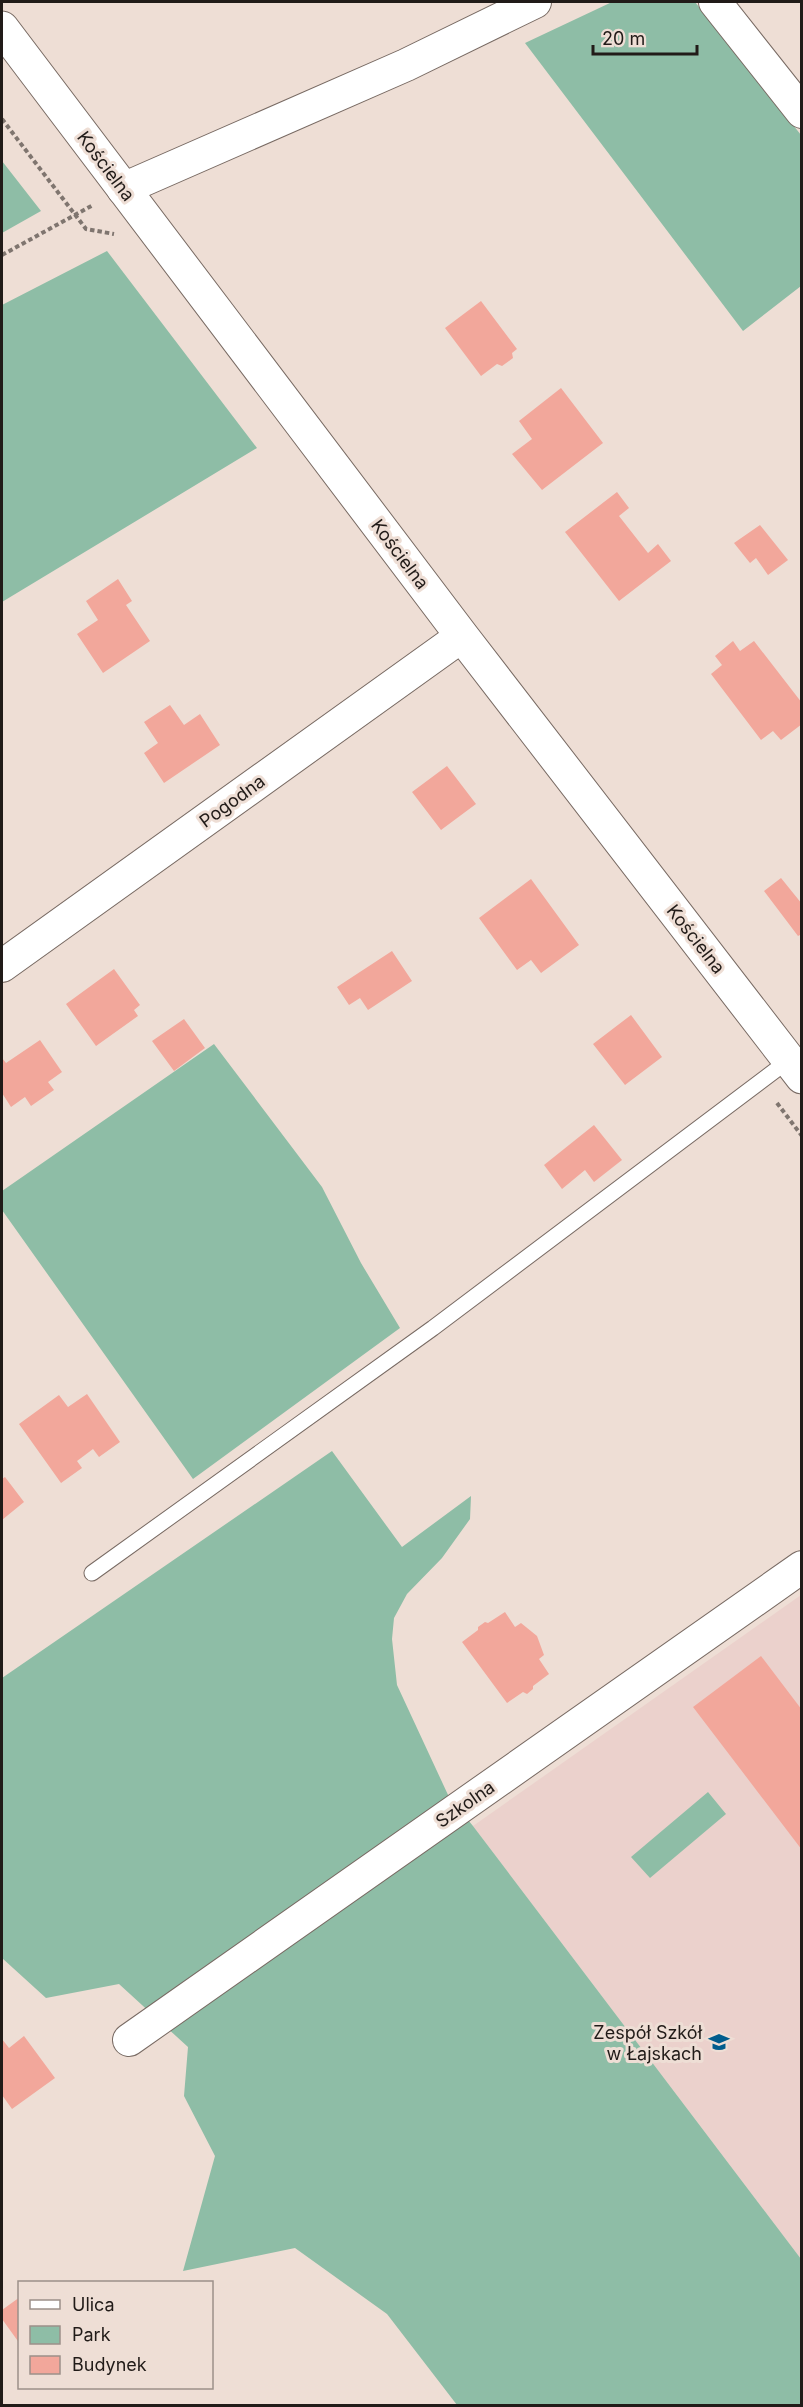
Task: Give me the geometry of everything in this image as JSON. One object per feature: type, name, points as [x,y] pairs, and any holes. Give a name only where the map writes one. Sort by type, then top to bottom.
[{"type":"street","points":[[123,189],[406,65],[536,2]]},
{"type":"street","points":[[715,2],[801,112]]},
{"type":"street","name":"Kościelna","points":[[2,28],[462,636],[795,1068]]},
{"type":"street","name":"Pogodna","points":[[2,966],[462,636]]},
{"type":"street","name":"Szkolna","points":[[129,2040],[801,1567]]},
{"type":"lane","points":[[92,1573],[795,1068]]},
{"type":"path","points":[[2,119],[86,230],[124,236]]},
{"type":"path","points":[[2,255],[123,189]]},
{"type":"shaded area","name":"Zespół Szkół w Łajskach","points":[[801,1595],[801,2259],[473,1826]]},
{"type":"green space","points":[[612,2],[695,2],[801,135],[801,286],[743,331],[525,43]]},
{"type":"green space","points":[[2,161],[41,211],[2,233]]},
{"type":"green space","points":[[107,251],[257,448],[2,602],[2,305]]},
{"type":"green space","points":[[214,1044],[322,1187],[361,1263],[400,1328],[193,1479],[2,1210],[2,1191]]},
{"type":"green space","points":[[332,1451],[402,1547],[471,1496],[470,1519],[442,1558],[407,1594],[394,1618],[392,1639],[397,1685],[449,1797],[801,2259],[801,2405],[457,2405],[387,2314],[295,2248],[183,2271],[215,2156],[184,2096],[188,2047],[119,1984],[46,1998],[2,1958],[2,1678]]},
{"type":"green space","points":[[708,1792],[726,1814],[650,1878],[631,1857]]},
{"type":"building","points":[[481,301],[517,349],[512,353],[513,358],[502,366],[497,364],[481,376],[445,328]]},
{"type":"building","points":[[561,388],[603,443],[542,490],[512,454],[532,439],[519,421]]},
{"type":"building","points":[[617,492],[629,508],[619,516],[648,553],[658,544],[671,561],[619,601],[565,532]]},
{"type":"building","points":[[760,525],[788,560],[768,575],[756,558],[750,563],[734,543]]},
{"type":"building","points":[[118,579],[132,601],[126,605],[150,641],[103,673],[77,634],[98,620],[86,601]]},
{"type":"building","points":[[733,641],[740,651],[754,641],[802,703],[802,724],[781,740],[773,731],[761,740],[711,674],[722,665],[715,656]]},
{"type":"building","points":[[170,705],[184,725],[200,714],[220,745],[164,783],[144,753],[158,743],[144,722]]},
{"type":"building","points":[[447,766],[476,804],[441,830],[412,792]]},
{"type":"building","points":[[781,878],[802,904],[802,934],[798,936],[764,891]]},
{"type":"building","points":[[531,879],[579,945],[541,973],[531,960],[517,970],[479,918]]},
{"type":"building","points":[[392,951],[412,981],[368,1010],[360,998],[349,1005],[337,987]]},
{"type":"building","points":[[114,969],[140,1005],[134,1010],[138,1016],[96,1046],[66,1004]]},
{"type":"building","points":[[631,1015],[662,1057],[625,1085],[593,1044]]},
{"type":"building","points":[[184,1019],[205,1048],[174,1071],[152,1041]]},
{"type":"building","points":[[40,1040],[62,1072],[48,1082],[54,1090],[31,1106],[25,1097],[11,1107],[2,1093],[2,1058],[6,1063]]},
{"type":"building","points":[[594,1125],[622,1160],[594,1182],[585,1170],[562,1189],[544,1165]]},
{"type":"building","points":[[87,1394],[120,1442],[99,1457],[93,1449],[77,1461],[82,1468],[61,1483],[19,1424],[59,1395],[68,1407]]},
{"type":"building","points":[[5,1477],[24,1502],[2,1520],[2,1479]]},
{"type":"building","points":[[505,1612],[515,1627],[521,1623],[537,1636],[544,1655],[539,1659],[549,1674],[533,1686],[527,1694],[523,1692],[507,1703],[462,1642],[485,1622],[488,1623]]},
{"type":"building","points":[[761,1656],[802,1710],[802,1850],[693,1707]]},
{"type":"building","points":[[24,2036],[55,2078],[12,2109],[2,2095],[2,2039],[9,2048]]},
{"type":"building","points":[[18,2298],[18,2341],[2,2319],[2,2310]]},
{"type":"place","name":"Zespół Szkół w Łajskach","points":[[719,2042]]}]
